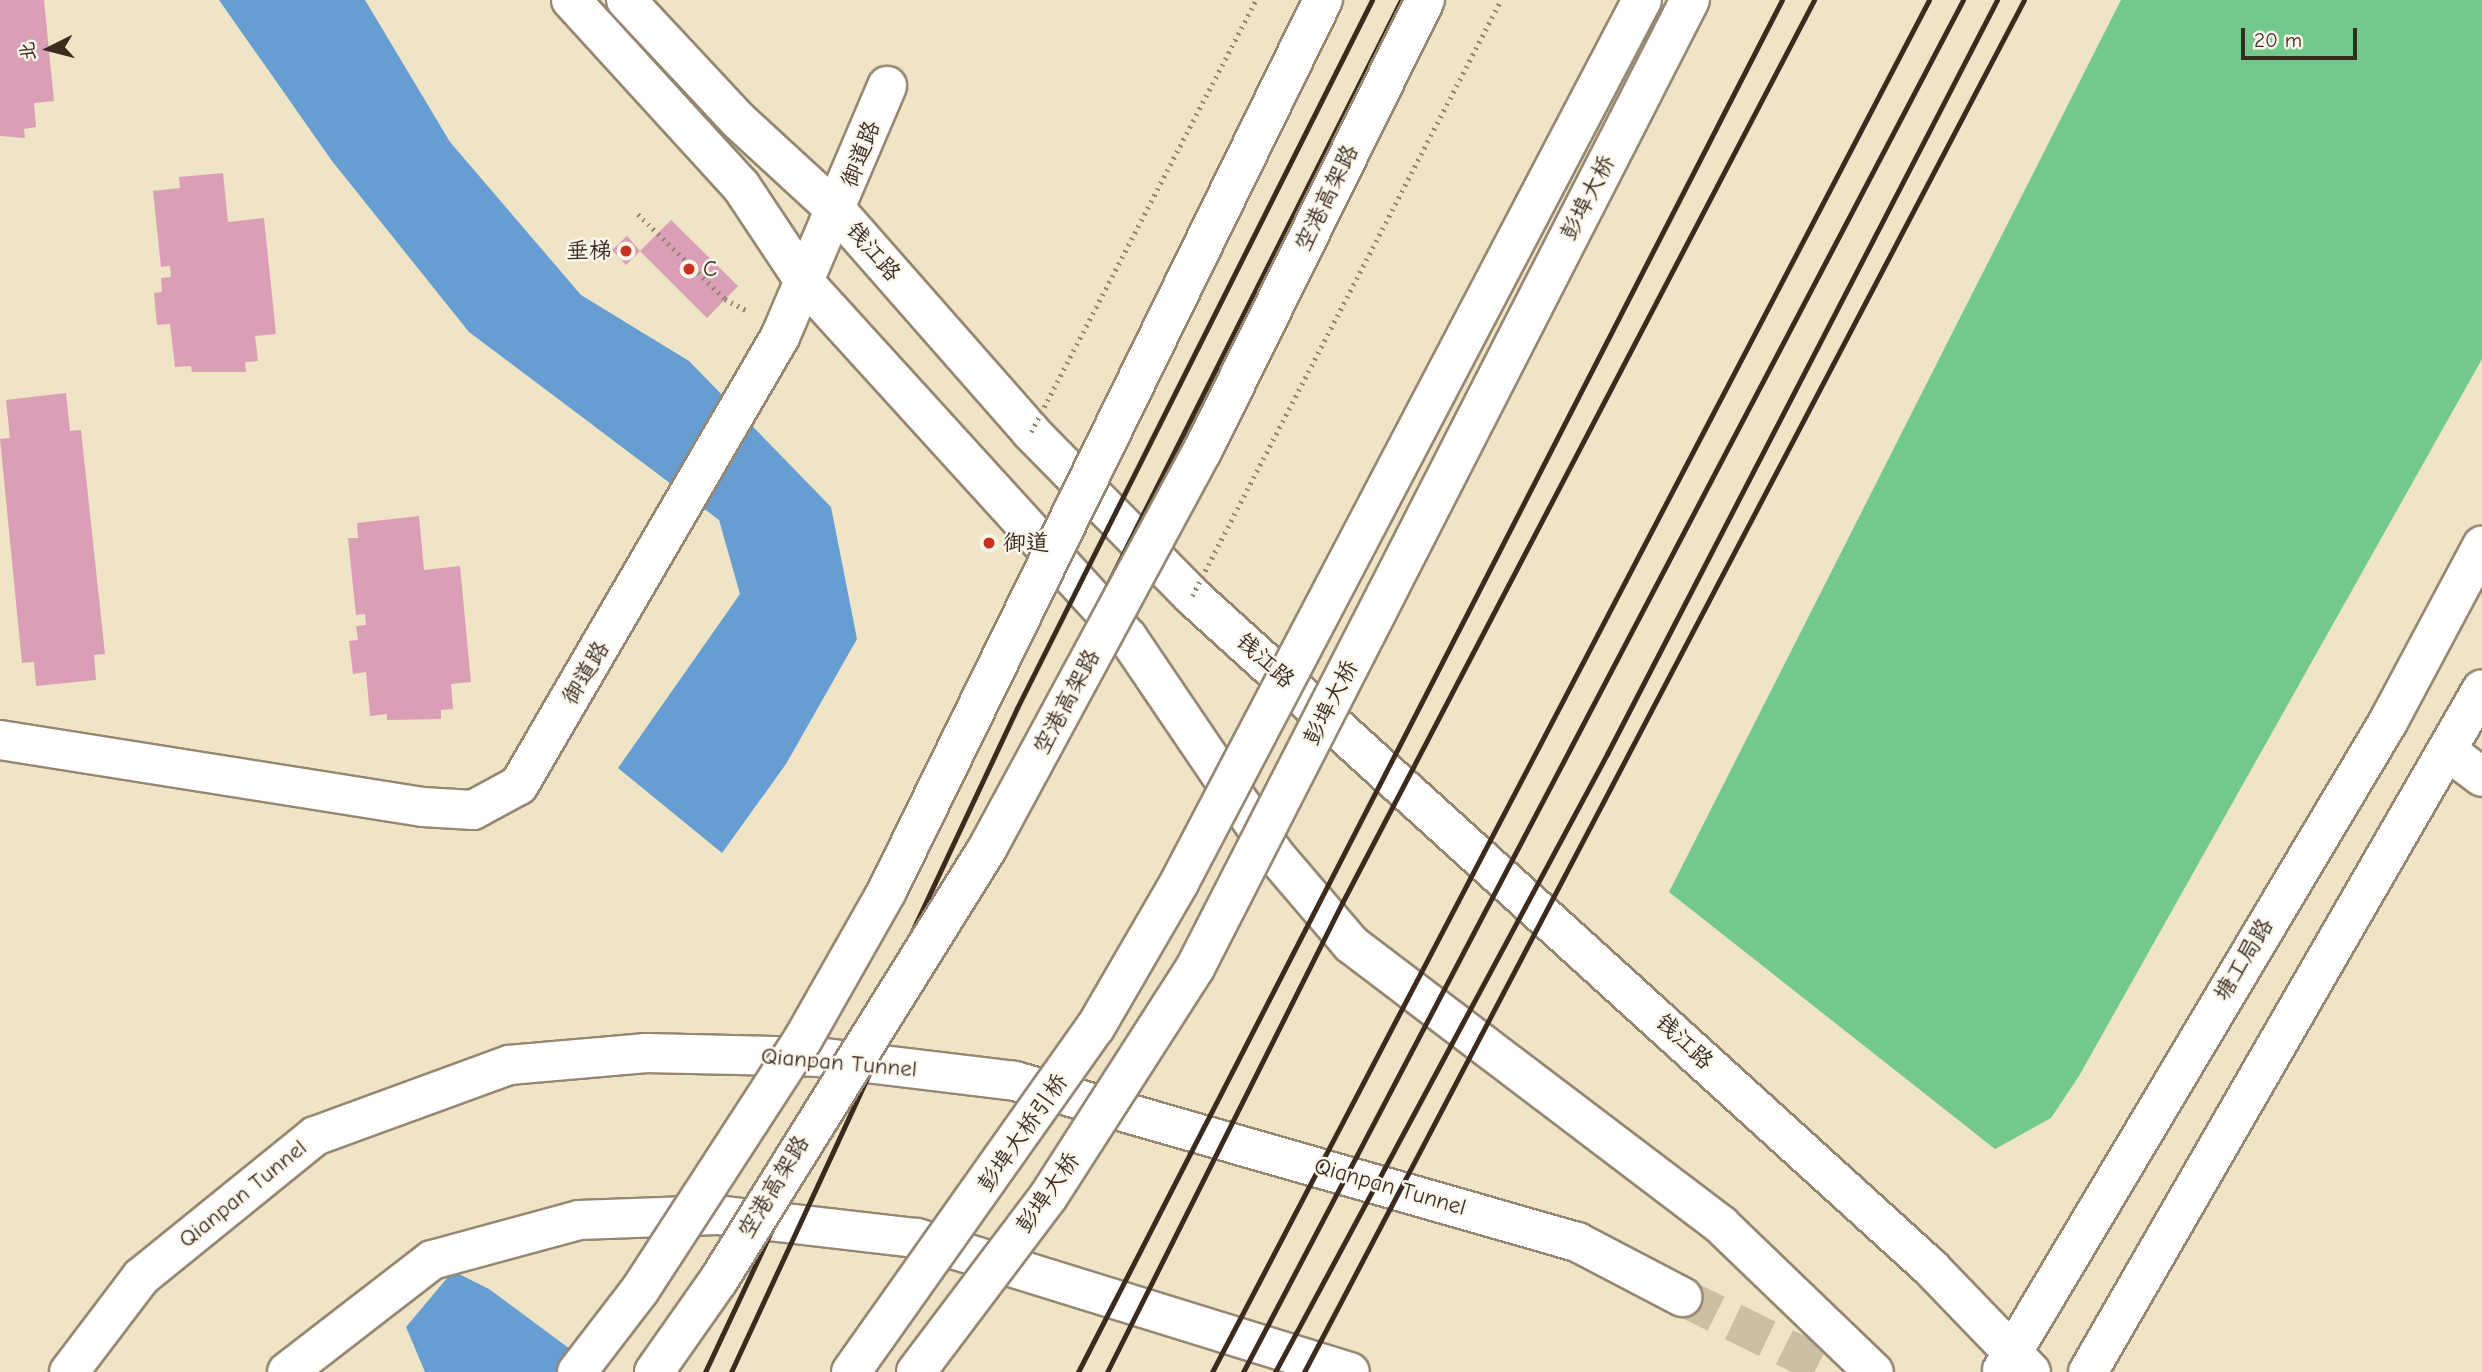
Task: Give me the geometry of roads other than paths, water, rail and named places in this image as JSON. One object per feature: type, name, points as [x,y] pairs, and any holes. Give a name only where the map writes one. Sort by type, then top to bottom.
[{"type":"main road","points":[[571,0],[741,186],[806,284],[1128,638],[1275,855],[1351,944],[1721,1225],[1874,1372]]},
{"type":"main road","name":"钱江路","points":[[626,0],[739,121],[838,212],[1031,432],[1192,596],[1931,1268],[2014,1364]]},
{"type":"main road","points":[[578,1372],[640,1290],[803,1039],[887,891],[1323,0]]},
{"type":"main road","name":"空港高架路","points":[[654,1372],[718,1282],[987,849],[1202,452],[1425,0]]},
{"type":"main road","name":"彭埠大桥","points":[[1179,883],[1642,0]]},
{"type":"main road","name":"彭埠大桥","points":[[916,1372],[1048,1197],[1195,968],[1690,0]]},
{"type":"main road","name":"御道路","points":[[0,740],[473,810],[519,785],[685,509],[806,284],[838,212],[887,86]]},
{"type":"main road","name":"塘工局路","points":[[2014,1364],[2388,722],[2482,546]]},
{"type":"main road","points":[[2088,1372],[2449,752],[2482,689]]},
{"type":"main road","points":[[2449,752],[2482,777]]},
{"type":"main road","name":"彭埠大桥引桥","points":[[851,1372],[1095,1028],[1179,883]]},
{"type":"main road","name":"Qianpan Tunnel","points":[[69,1372],[141,1277],[316,1136],[509,1065],[646,1053],[817,1057],[1016,1081],[1577,1242],[1682,1297]]},
{"type":"main road","points":[[287,1372],[432,1260],[579,1220],[717,1215],[917,1238],[1350,1372]]},
{"type":"water","points":[[219,0],[365,0],[450,142],[581,295],[689,361],[831,507],[857,639],[786,764],[722,853],[618,768],[740,594],[719,520],[469,332],[332,161]]},
{"type":"water","points":[[453,1271],[489,1289],[601,1372],[425,1372],[406,1327]]},
{"type":"tunnel","points":[[1682,1297],[1835,1372]]},
{"type":"railway","points":[[705,1372],[1017,708],[1372,0]]},
{"type":"railway","points":[[731,1372],[955,888],[1401,0]]},
{"type":"railway","points":[[1078,1372],[1782,0]]},
{"type":"railway","points":[[1107,1372],[1342,903],[1814,0]]},
{"type":"railway","points":[[1212,1372],[1929,0]]},
{"type":"railway","points":[[1243,1372],[1963,0]]},
{"type":"railway","points":[[1275,1372],[1607,754],[1997,0]]},
{"type":"railway","points":[[1304,1372],[2024,0]]},
{"type":"place","name":"垂梯","points":[[626,251]]},
{"type":"place","name":"C","points":[[689,269]]},
{"type":"place","name":"御道","points":[[989,543]]}]
